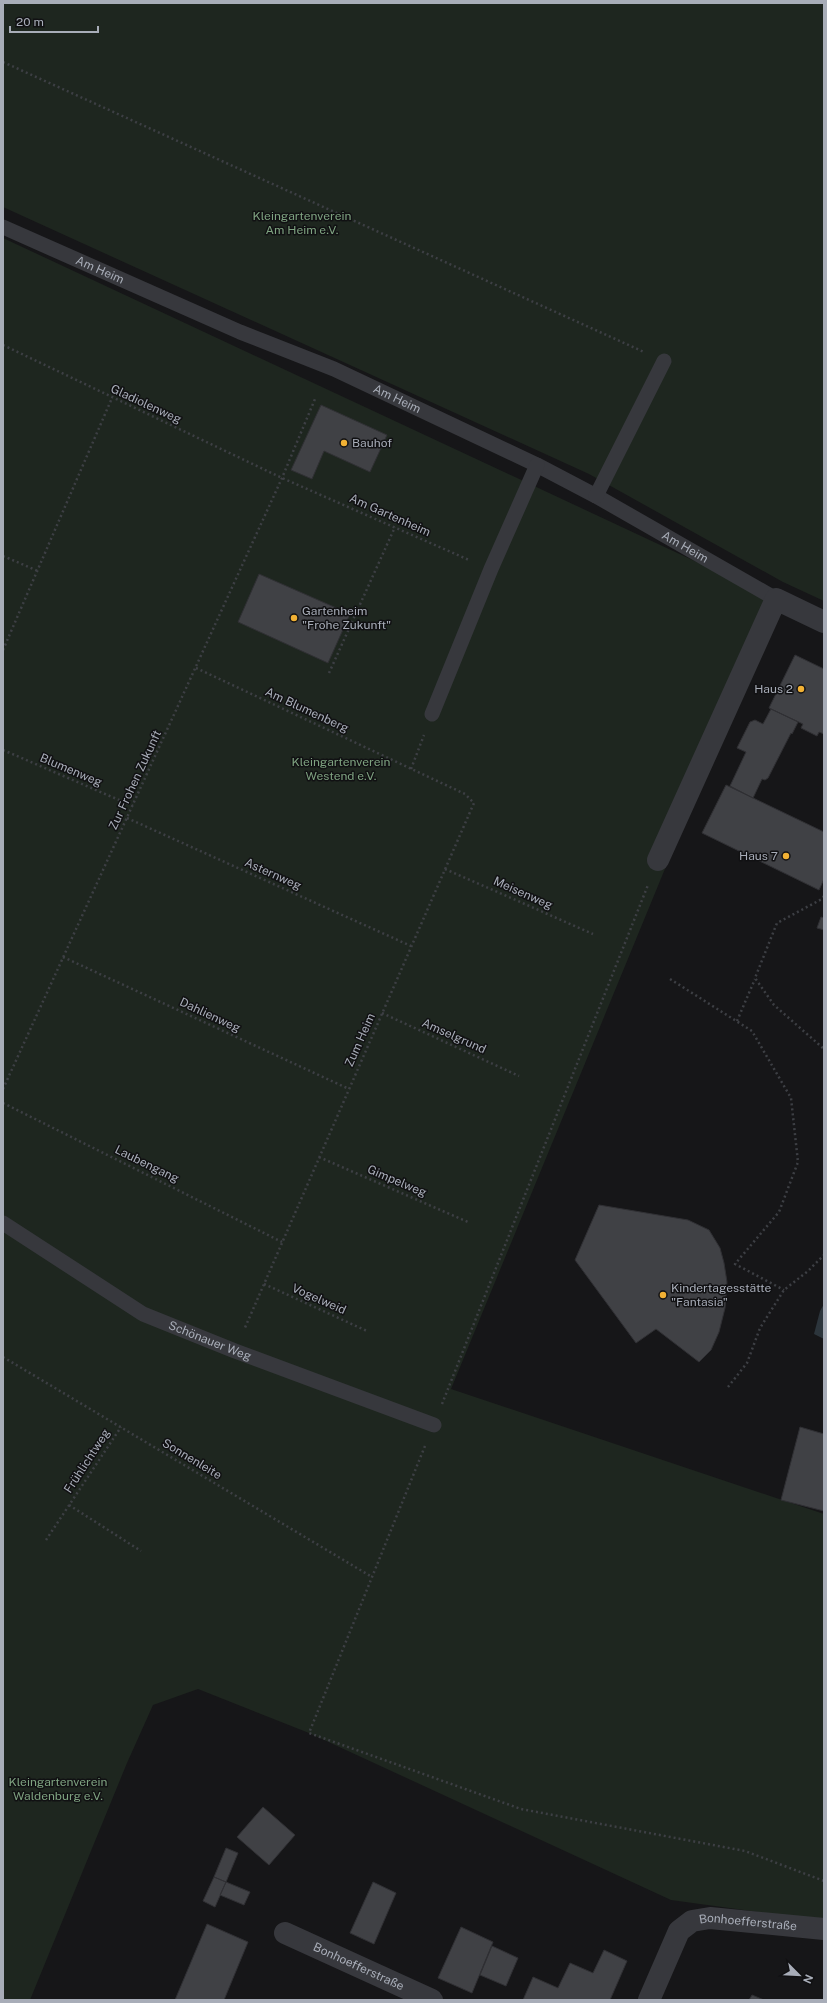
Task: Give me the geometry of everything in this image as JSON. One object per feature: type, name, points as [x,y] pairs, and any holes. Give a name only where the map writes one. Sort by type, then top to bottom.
[{"type":"street","name":"Am Heim","points":[[776,599],[824,622]]},
{"type":"street","points":[[658,860],[776,599]]},
{"type":"street","name":"Bonhoefferstraße","points":[[648,2000],[679,1931],[692,1921],[710,1918],[824,1929]]},
{"type":"street","name":"Bonhoefferstraße","points":[[285,1934],[432,2000]]},
{"type":"lane","name":"Am Heim","points":[[3,227],[240,332],[334,369],[537,465],[596,496],[776,599]]},
{"type":"lane","points":[[596,496],[664,361]]},
{"type":"lane","points":[[432,714],[491,569],[537,465]]},
{"type":"lane","name":"Schönauer Weg","points":[[3,1223],[143,1314],[235,1351],[434,1425]]},
{"type":"path","points":[[3,62],[664,361]]},
{"type":"path","name":"Gladiolenweg","points":[[3,345],[282,478]]},
{"type":"path","points":[[3,650],[112,398]]},
{"type":"path","name":"Zur Frohen Zukunft","points":[[3,1089],[282,478],[315,399]]},
{"type":"path","name":"Am Gartenheim","points":[[282,478],[491,569]]},
{"type":"path","points":[[329,673],[395,527]]},
{"type":"path","points":[[3,556],[38,571]]},
{"type":"path","name":"Am Blumenberg","points":[[196,668],[411,769]]},
{"type":"path","points":[[411,769],[432,714]]},
{"type":"path","name":"Blumenweg","points":[[3,750],[133,806]]},
{"type":"path","name":"Zum Heim","points":[[235,1351],[474,803],[465,794],[411,769]]},
{"type":"path","name":"Asternweg","points":[[127,818],[411,946]]},
{"type":"path","points":[[658,860],[434,1425],[309,1732],[521,1809],[745,1851],[824,1881]]},
{"type":"path","name":"Meisenweg","points":[[445,869],[593,934]]},
{"type":"path","points":[[737,1021],[756,978],[777,923],[822,899],[824,896]]},
{"type":"path","name":"Dahlienweg","points":[[63,957],[348,1089]]},
{"type":"path","points":[[756,978],[774,1005],[824,1049]]},
{"type":"path","points":[[670,979],[752,1031],[790,1098],[798,1162],[779,1212],[735,1264],[784,1290]]},
{"type":"path","name":"Amselgrund","points":[[382,1013],[519,1076]]},
{"type":"path","name":"Laubengang","points":[[3,1103],[282,1242]]},
{"type":"path","name":"Gimpelweg","points":[[319,1157],[468,1222]]},
{"type":"path","points":[[728,1387],[747,1363],[760,1328],[784,1290],[808,1271],[824,1255]]},
{"type":"path","name":"Vogelweid","points":[[264,1284],[367,1330]]},
{"type":"path","name":"Sonnenleite","points":[[3,1357],[372,1577]]},
{"type":"path","name":"Frühlichtweg","points":[[46,1540],[121,1427]]},
{"type":"path","name":"Frühlichtweg","points":[[69,1505],[141,1551]]},
{"type":"green space","name":"Kleingartenverein Am Heim e.V.","points":[[3,3],[824,3],[824,601],[783,582],[589,474],[3,207]]},
{"type":"green space","name":"Kleingartenverein Westend e.V.","points":[[3,238],[776,599],[451,1389],[824,1514],[824,1921],[671,1900],[309,1733],[198,1689],[153,1705],[127,1763],[30,2000],[3,2000]]},
{"type":"shaded area","points":[[824,1304],[824,1339],[814,1334],[820,1311]]},
{"type":"building","name":"Bauhof","points":[[321,405],[387,435],[370,472],[324,451],[312,479],[291,470]]},
{"type":"building","name":"Gartenheim \"Frohe Zukunft\"","points":[[259,574],[350,614],[328,663],[238,622]]},
{"type":"building","name":"Haus 2","points":[[795,655],[824,669],[824,734],[819,732],[817,736],[801,728],[803,724],[769,708]]},
{"type":"building","points":[[771,709],[798,722],[768,778],[765,780],[762,779],[753,798],[730,786],[746,752],[737,748],[750,722],[755,720],[763,724]]},
{"type":"building","name":"Haus 7","points":[[726,785],[824,832],[824,879],[819,890],[702,833]]},
{"type":"building","points":[[821,917],[824,918],[824,930],[817,928]]},
{"type":"building","name":"Kindertagesstätte \"Fantasia\"","points":[[599,1205],[688,1220],[709,1230],[720,1248],[727,1282],[725,1308],[719,1332],[711,1350],[699,1362],[656,1329],[636,1343],[575,1260]]},
{"type":"building","points":[[800,1427],[824,1434],[824,1511],[781,1500]]},
{"type":"building","points":[[263,1807],[295,1835],[269,1865],[237,1837]]},
{"type":"building","points":[[226,1848],[238,1853],[226,1882],[214,1877]]},
{"type":"building","points":[[214,1877],[226,1882],[215,1907],[203,1901]]},
{"type":"building","points":[[226,1882],[250,1892],[244,1905],[220,1895]]},
{"type":"building","points":[[373,1882],[396,1893],[374,1944],[350,1933]]},
{"type":"building","points":[[207,1924],[248,1942],[224,2000],[175,2000]]},
{"type":"building","points":[[461,1927],[493,1942],[472,1993],[438,1978]]},
{"type":"building","points":[[492,1946],[518,1958],[506,1986],[480,1975]]},
{"type":"building","points":[[604,1950],[627,1961],[610,2000],[523,2000],[533,1977],[558,1988],[570,1963],[593,1973]]},
{"type":"building","points":[[752,1995],[764,2000],[749,2000]]},
{"type":"place","name":"Bauhof","points":[[344,443]]},
{"type":"place","name":"Gartenheim \"Frohe Zukunft\"","points":[[294,618]]},
{"type":"place","name":"Haus 2","points":[[801,689]]},
{"type":"place","name":"Haus 7","points":[[786,856]]},
{"type":"place","name":"Kindertagesstätte \"Fantasia\"","points":[[663,1295]]},
{"type":"park label","name":"Kleingartenverein Waldenburg e.V.","points":[[58,1789]]}]
